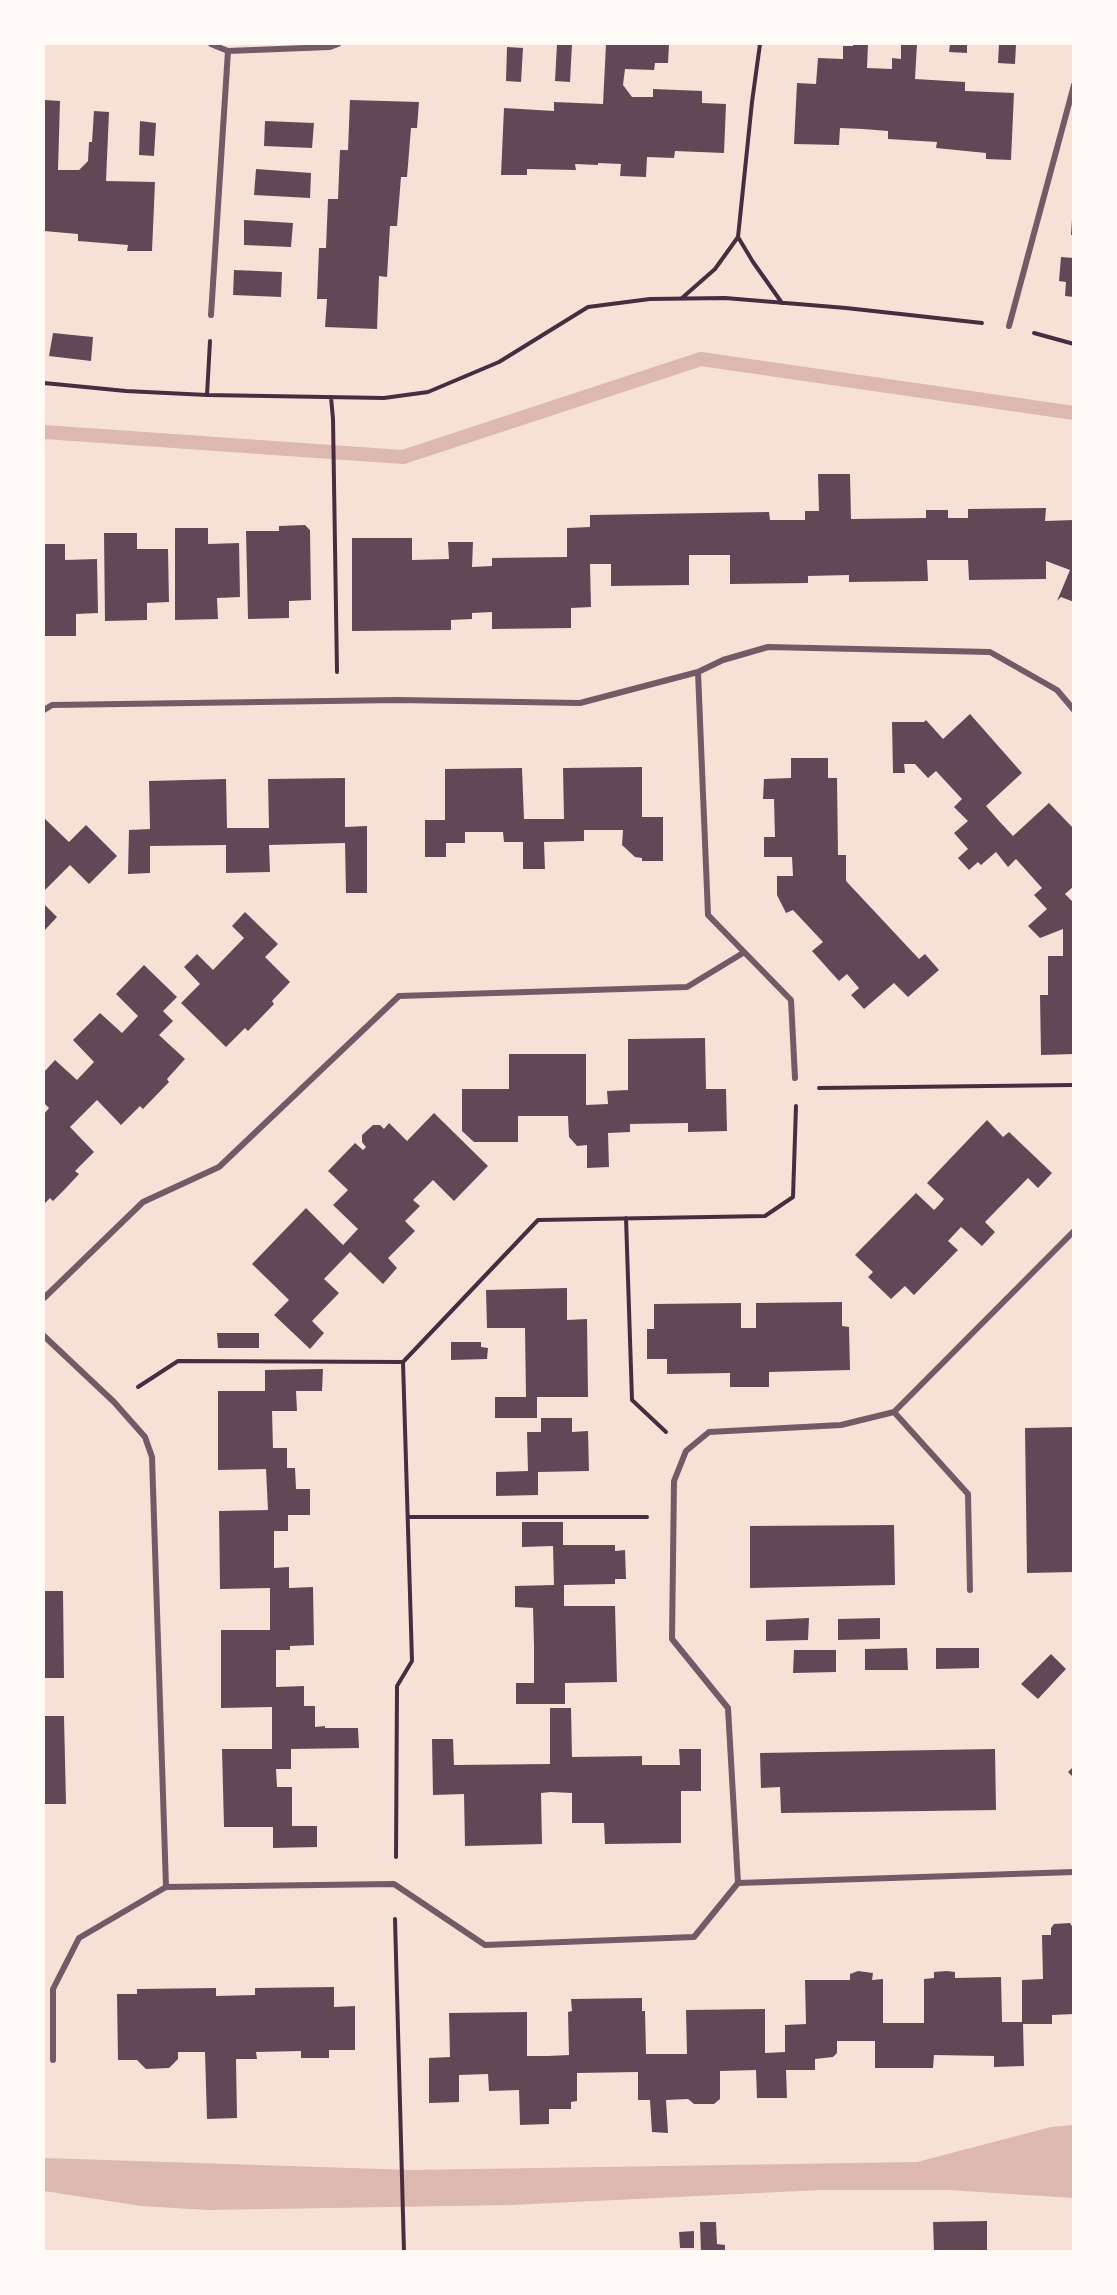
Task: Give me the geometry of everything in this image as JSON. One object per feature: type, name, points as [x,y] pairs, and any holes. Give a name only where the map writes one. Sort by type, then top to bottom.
[{"type":"street","points":[[212,44],[228,51],[330,47],[338,44]]},
{"type":"street","points":[[212,315],[228,51]]},
{"type":"street","points":[[1009,326],[1074,85]]},
{"type":"street","points":[[44,710],[52,705],[398,700],[580,703],[698,672],[723,660],[768,647],[990,652],[1057,690],[1074,710]]},
{"type":"street","points":[[698,672],[708,915],[791,1000],[795,1078]]},
{"type":"street","points":[[44,1298],[143,1202],[219,1167],[399,996],[687,987],[743,953]]},
{"type":"street","points":[[53,2060],[53,1989],[79,1938],[166,1887],[394,1884],[486,1945],[694,1937],[738,1882],[728,1708],[672,1639],[674,1481],[686,1451],[709,1432],[841,1425],[894,1412],[1074,1231]]},
{"type":"street","points":[[44,1336],[114,1402],[146,1437],[152,1457],[166,1887]]},
{"type":"street","points":[[894,1412],[968,1494],[970,1590]]},
{"type":"street","points":[[738,1882],[1074,1872]]},
{"type":"path","points":[[681,299],[715,269],[738,237],[745,158],[760,44]]},
{"type":"path","points":[[738,237],[783,303]]},
{"type":"path","points":[[44,383],[126,391],[207,395],[384,398],[428,392],[499,362],[588,308],[650,299],[725,298],[846,308],[1009,326],[1074,344]]},
{"type":"path","points":[[207,395],[212,315]]},
{"type":"path","points":[[331,397],[338,702]]},
{"type":"path","points":[[816,1088],[1074,1084]]},
{"type":"path","points":[[404,2252],[394,1884],[397,1844],[397,1686],[412,1661],[403,1362],[538,1220],[765,1216],[793,1197],[796,1102]]},
{"type":"path","points":[[626,1218],[632,1400],[686,1451]]},
{"type":"path","points":[[114,1402],[178,1361],[403,1362]]},
{"type":"path","points":[[408,1517],[674,1517]]},
{"type":"shaded area","points":[[1073,2125],[1074,2198],[947,2190],[821,2190],[512,2205],[207,2210],[141,2206],[44,2191],[44,2158],[412,2170],[917,2162],[1051,2127]]},
{"type":"building","points":[[557,44],[572,44],[570,82],[555,81]]},
{"type":"building","points":[[606,44],[669,44],[668,63],[655,63],[654,70],[625,69],[623,85],[632,97],[653,97],[653,89],[702,91],[702,103],[726,104],[724,153],[675,151],[674,158],[647,157],[646,177],[620,176],[621,164],[598,163],[598,165],[575,164],[576,170],[527,169],[527,175],[501,175],[504,108],[554,111],[554,102],[603,104]]},
{"type":"building","points":[[853,44],[868,44],[867,68],[892,69],[892,58],[901,59],[901,44],[917,44],[915,79],[965,82],[965,91],[1014,93],[1011,160],[986,159],[986,153],[936,148],[937,142],[888,139],[888,131],[863,129],[840,128],[839,145],[794,144],[797,83],[816,84],[818,58],[843,59],[843,46],[853,46]]},
{"type":"building","points":[[950,44],[967,44],[967,53],[949,52]]},
{"type":"building","points":[[999,44],[1016,44],[1015,64],[998,63]]},
{"type":"building","points":[[507,47],[523,48],[521,82],[506,81]]},
{"type":"building","points":[[45,100],[60,101],[58,170],[79,170],[88,161],[94,111],[109,112],[106,181],[155,182],[152,251],[127,251],[128,245],[78,241],[78,234],[44,231]]},
{"type":"building","points":[[350,100],[419,102],[417,128],[411,128],[407,177],[401,177],[397,226],[390,226],[387,277],[379,276],[377,329],[325,327],[327,299],[317,299],[319,248],[326,248],[328,199],[338,199],[340,150],[348,150]]},
{"type":"building","points":[[140,121],[156,123],[154,156],[139,155]]},
{"type":"building","points":[[265,121],[314,123],[312,148],[264,146]]},
{"type":"building","points":[[256,169],[311,173],[310,198],[254,195]]},
{"type":"building","points":[[1072,219],[1074,219],[1074,235],[1071,235]]},
{"type":"building","points":[[244,220],[293,223],[291,247],[244,245]]},
{"type":"building","points":[[1061,257],[1074,258],[1074,297],[1065,296],[1066,282],[1059,281]]},
{"type":"building","points":[[234,270],[282,272],[281,297],[233,295]]},
{"type":"building","points":[[53,333],[93,337],[91,361],[49,356]]},
{"type":"building","points":[[818,474],[850,474],[851,519],[926,518],[926,510],[948,510],[948,518],[968,518],[968,509],[1046,508],[1045,521],[1074,520],[1074,602],[1061,597],[1057,601],[1070,570],[1046,561],[1046,579],[969,580],[968,560],[927,560],[928,581],[849,582],[849,575],[808,576],[808,583],[730,584],[730,555],[689,555],[689,585],[611,586],[611,564],[590,564],[591,607],[571,608],[571,628],[492,629],[492,612],[472,613],[472,619],[451,620],[451,630],[352,631],[352,538],[412,538],[412,560],[449,559],[448,542],[473,542],[472,567],[492,566],[492,558],[567,557],[567,528],[590,527],[590,515],[769,512],[770,520],[805,520],[805,511],[819,511]]},
{"type":"building","points":[[305,525],[310,530],[311,600],[289,601],[289,618],[248,619],[246,531],[279,531],[279,526]]},
{"type":"building","points":[[175,528],[208,528],[208,544],[239,543],[240,597],[217,598],[218,619],[175,620]]},
{"type":"building","points":[[104,533],[137,533],[137,549],[168,549],[169,602],[147,603],[147,620],[105,621]]},
{"type":"building","points":[[44,544],[65,544],[65,560],[97,559],[98,613],[76,614],[76,636],[44,636]]},
{"type":"building","points":[[970,714],[1022,773],[986,806],[999,821],[1013,836],[1049,803],[1074,829],[1074,886],[1065,894],[1074,903],[1074,1054],[1041,1055],[1040,995],[1048,995],[1048,956],[1063,956],[1063,929],[1040,938],[1028,926],[1047,909],[1034,895],[1042,888],[1016,859],[1008,867],[996,852],[981,865],[978,862],[969,870],[958,858],[968,849],[954,833],[968,821],[954,807],[962,799],[936,771],[928,778],[915,764],[904,764],[905,773],[893,773],[892,722],[924,722],[926,720],[943,739]]},
{"type":"building","points":[[791,758],[828,758],[828,778],[837,778],[838,855],[846,855],[846,881],[919,959],[925,954],[939,970],[908,997],[894,983],[864,1009],[851,995],[859,988],[847,974],[839,981],[812,951],[823,942],[793,910],[786,913],[777,895],[777,876],[793,876],[792,857],[764,857],[764,837],[775,837],[774,799],[763,799],[764,779],[791,778]]},
{"type":"building","points":[[642,767],[642,817],[663,817],[663,861],[642,861],[642,858],[635,857],[622,845],[623,830],[584,830],[584,841],[544,842],[545,869],[523,869],[523,842],[504,842],[503,832],[465,832],[465,843],[446,843],[446,857],[425,857],[425,820],[445,820],[445,769],[522,768],[524,819],[564,819],[563,768]]},
{"type":"building","points":[[345,778],[345,827],[367,826],[367,893],[346,893],[345,843],[269,845],[270,872],[226,873],[226,845],[150,846],[150,873],[128,874],[129,830],[150,829],[149,781],[226,779],[227,828],[269,828],[268,779]]},
{"type":"building","points":[[44,818],[69,842],[86,825],[117,856],[89,884],[70,865],[44,891]]},
{"type":"building","points":[[44,904],[57,917],[44,931]]},
{"type":"building","points":[[245,912],[278,944],[265,957],[290,982],[272,1001],[274,1004],[248,1031],[245,1028],[226,1047],[181,1003],[200,984],[184,967],[197,954],[213,970],[244,938],[232,926]]},
{"type":"building","points":[[144,965],[177,997],[163,1011],[173,1021],[159,1035],[185,1059],[167,1079],[169,1082],[143,1109],[140,1106],[121,1125],[97,1100],[70,1127],[94,1152],[75,1171],[79,1174],[66,1188],[53,1201],[50,1198],[44,1204],[44,1114],[49,1108],[44,1103],[44,1072],[55,1060],[77,1080],[94,1062],[73,1040],[100,1013],[122,1033],[138,1016],[116,994]]},
{"type":"building","points":[[705,1038],[706,1089],[726,1089],[727,1131],[688,1132],[688,1123],[630,1124],[630,1132],[608,1133],[609,1167],[587,1168],[587,1145],[577,1146],[569,1137],[568,1116],[518,1116],[518,1142],[474,1142],[462,1131],[462,1089],[509,1089],[509,1054],[586,1054],[586,1105],[608,1104],[607,1091],[628,1090],[628,1039]]},
{"type":"building","points":[[434,1113],[488,1166],[454,1201],[433,1180],[413,1200],[420,1206],[405,1221],[415,1231],[388,1258],[397,1268],[383,1284],[350,1252],[324,1279],[339,1293],[312,1321],[324,1333],[310,1349],[274,1315],[289,1300],[252,1264],[306,1208],[343,1245],[358,1229],[333,1205],[348,1190],[328,1171],[355,1143],[363,1150],[366,1147],[362,1142],[362,1135],[373,1125],[380,1125],[384,1129],[389,1123],[407,1141]]},
{"type":"building","points":[[987,1120],[1003,1137],[1009,1132],[1052,1173],[1038,1188],[1028,1178],[985,1222],[995,1232],[982,1246],[961,1227],[948,1241],[958,1250],[914,1295],[905,1286],[891,1299],[868,1277],[873,1272],[855,1255],[916,1193],[934,1210],[939,1205],[944,1199],[927,1183]]},
{"type":"building","points":[[567,1288],[567,1320],[587,1319],[588,1397],[537,1397],[537,1418],[495,1418],[495,1397],[526,1397],[525,1328],[487,1328],[486,1290]]},
{"type":"building","points":[[842,1302],[842,1326],[849,1327],[850,1370],[769,1372],[769,1387],[730,1387],[730,1373],[667,1374],[667,1359],[647,1359],[647,1329],[654,1329],[654,1304],[741,1303],[741,1328],[756,1328],[756,1303]]},
{"type":"building","points":[[217,1333],[259,1333],[259,1348],[218,1348]]},
{"type":"building","points":[[451,1342],[481,1342],[481,1347],[488,1348],[487,1359],[451,1360]]},
{"type":"building","points":[[323,1369],[322,1391],[296,1391],[297,1411],[272,1411],[273,1448],[287,1448],[287,1468],[295,1468],[296,1489],[310,1489],[310,1515],[288,1515],[288,1531],[274,1531],[274,1568],[289,1567],[289,1588],[313,1587],[314,1645],[290,1646],[290,1650],[276,1650],[276,1687],[304,1686],[304,1706],[315,1706],[315,1727],[358,1728],[359,1748],[291,1749],[291,1769],[276,1769],[277,1787],[292,1787],[292,1826],[317,1826],[317,1847],[273,1848],[273,1827],[224,1827],[222,1749],[272,1749],[272,1707],[221,1708],[221,1630],[270,1630],[270,1588],[220,1589],[219,1511],[268,1510],[266,1469],[218,1470],[218,1391],[265,1391],[265,1370]]},
{"type":"building","points":[[541,1418],[572,1418],[572,1432],[588,1431],[589,1471],[538,1472],[538,1495],[496,1496],[496,1472],[528,1471],[527,1432],[541,1432]]},
{"type":"building","points":[[1074,1427],[1074,1572],[1027,1573],[1025,1428]]},
{"type":"building","points":[[522,1522],[563,1522],[563,1545],[615,1545],[615,1551],[625,1550],[626,1579],[615,1579],[615,1584],[564,1585],[564,1606],[615,1606],[617,1682],[565,1683],[565,1704],[516,1704],[516,1683],[534,1683],[534,1645],[533,1608],[515,1607],[515,1586],[554,1585],[553,1546],[522,1547]]},
{"type":"building","points":[[894,1525],[895,1585],[750,1588],[750,1526]]},
{"type":"building","points":[[44,1591],[63,1591],[64,1678],[44,1678]]},
{"type":"building","points":[[809,1618],[808,1640],[766,1641],[766,1620]]},
{"type":"building","points":[[880,1618],[880,1639],[838,1640],[838,1619]]},
{"type":"building","points":[[907,1648],[908,1670],[865,1670],[865,1649]]},
{"type":"building","points":[[936,1648],[979,1648],[979,1668],[936,1669]]},
{"type":"building","points":[[794,1650],[836,1650],[836,1672],[793,1673]]},
{"type":"building","points":[[1051,1654],[1066,1669],[1038,1699],[1021,1684]]},
{"type":"building","points":[[550,1708],[571,1708],[572,1757],[642,1756],[642,1765],[680,1765],[679,1749],[701,1749],[701,1791],[681,1791],[681,1843],[605,1844],[604,1823],[572,1823],[572,1793],[551,1792],[541,1793],[542,1844],[465,1846],[464,1794],[433,1795],[432,1739],[453,1739],[454,1765],[550,1764]]},
{"type":"building","points":[[44,1716],[64,1716],[66,1804],[44,1804]]},
{"type":"building","points":[[995,1749],[996,1810],[781,1813],[780,1787],[761,1788],[760,1753]]},
{"type":"building","points":[[1074,1766],[1074,1778],[1068,1772]]},
{"type":"building","points":[[1070,1923],[1074,1934],[1074,2014],[1052,2015],[1052,2024],[1023,2024],[1024,2066],[994,2067],[994,2056],[934,2055],[933,2068],[875,2068],[875,2041],[837,2041],[837,2053],[833,2057],[815,2059],[815,2070],[786,2070],[787,2098],[757,2098],[756,2070],[720,2071],[720,2099],[714,2104],[694,2104],[688,2099],[666,2100],[668,2133],[652,2132],[650,2100],[638,2100],[638,2072],[577,2073],[577,2101],[571,2102],[571,2109],[549,2109],[549,2124],[520,2125],[519,2090],[489,2091],[488,2074],[459,2075],[459,2102],[429,2103],[429,2058],[450,2057],[449,2013],[527,2012],[527,2056],[548,2056],[569,2055],[568,2012],[572,2011],[571,1999],[642,1998],[642,2011],[645,2011],[646,2054],[687,2054],[686,2010],[765,2009],[765,2053],[785,2052],[785,2025],[806,2024],[805,1980],[850,1980],[850,1974],[858,1971],[873,1973],[872,1980],[883,1979],[883,2023],[924,2023],[924,1979],[934,1978],[934,1972],[947,1971],[955,1972],[955,1978],[1001,1977],[1002,2022],[1022,2022],[1022,1980],[1043,1979],[1042,1935],[1051,1935],[1051,1928],[1054,1924]]},
{"type":"building","points":[[334,1987],[334,2007],[355,2006],[355,2050],[329,2050],[329,2058],[301,2058],[301,2051],[256,2052],[257,2059],[236,2059],[237,2118],[207,2119],[205,2052],[178,2052],[178,2059],[169,2068],[146,2069],[137,2060],[118,2060],[117,1994],[137,1994],[137,1989],[216,1988],[216,1996],[255,1995],[255,1988]]},
{"type":"building","points":[[987,2221],[987,2252],[934,2252],[933,2222]]},
{"type":"building","points":[[700,2222],[716,2222],[717,2244],[725,2245],[725,2252],[701,2252]]},
{"type":"building","points":[[694,2231],[694,2248],[680,2248],[679,2232]]},
{"type":"waterway","points":[[44,432],[403,457],[701,359],[1074,413]]}]
